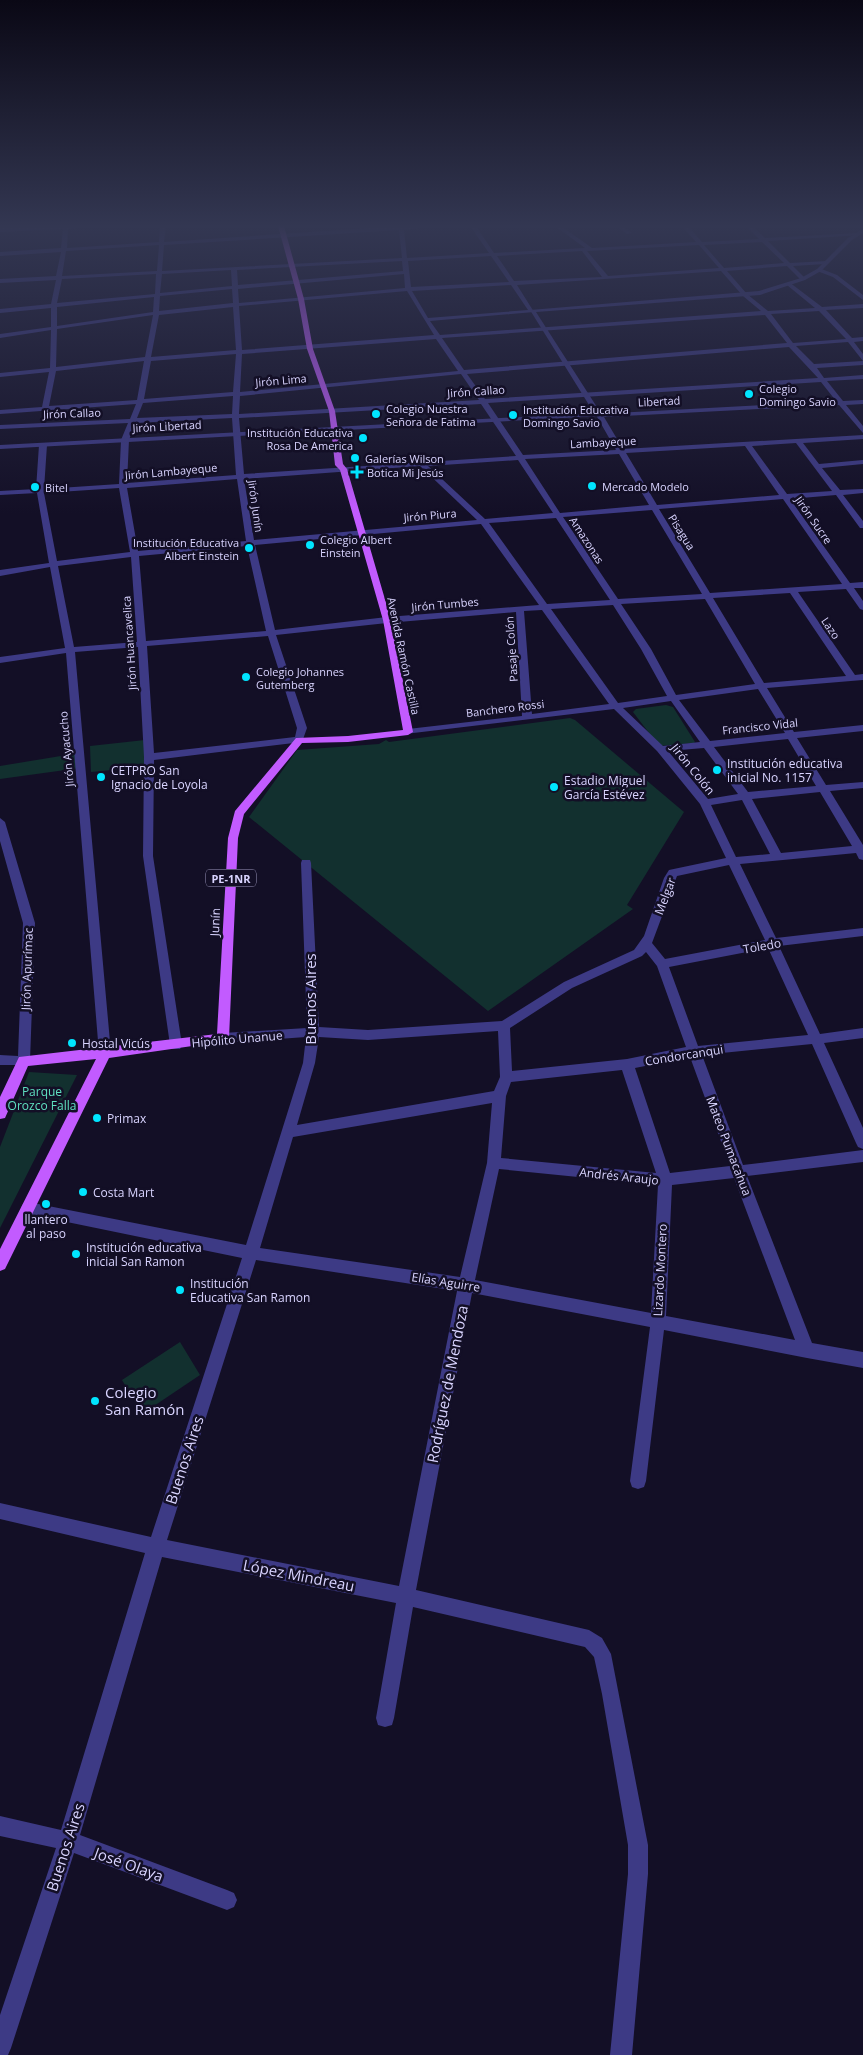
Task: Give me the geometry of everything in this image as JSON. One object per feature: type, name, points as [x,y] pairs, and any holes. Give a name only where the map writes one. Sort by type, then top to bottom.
[{"type":"main road","name":"Avenida Ramón Castilla","points":[[308,322],[313,347],[335,411],[339,430],[340,465],[343,469],[387,620],[408,732]]},
{"type":"main road","name":"Banchero Rossi","points":[[300,740],[348,739],[408,732]]},
{"type":"main road","name":"Junín","points":[[223,1038],[233,838],[239,813],[300,740]]},
{"type":"main road","name":"Hipólito Unanue","points":[[24,1061],[176,1045],[223,1038]]},
{"type":"main road","points":[[0,1264],[6,1237],[28,1208],[104,1053]]},
{"type":"main road","points":[[0,1114],[13,1081],[24,1061]]},
{"type":"street","points":[[45,409],[53,369],[54,322]]},
{"type":"street","points":[[0,336],[98,322]]},
{"type":"street","name":"Jirón Huancavelica","points":[[155,322],[140,402],[125,440],[123,487],[135,555],[142,643],[149,757],[148,856],[176,1045]]},
{"type":"street","name":"Jirón Junín","points":[[238,322],[239,352],[235,417],[240,476],[250,543],[271,633],[302,728],[300,740]]},
{"type":"street","name":"Amazonas","points":[[427,322],[484,402],[646,649],[673,698],[745,796],[778,858]]},
{"type":"street","name":"Pisagua","points":[[540,322],[599,415],[653,508],[861,851]]},
{"type":"street","points":[[0,375],[239,352],[644,322]]},
{"type":"street","points":[[773,322],[790,345],[812,366],[863,431]]},
{"type":"street","points":[[834,322],[851,340],[863,358]]},
{"type":"street","name":"Jirón Lima","points":[[2,412],[236,394],[565,363],[863,339]]},
{"type":"street","points":[[812,366],[863,363]]},
{"type":"street","name":"Jirón Callao","points":[[0,426],[235,417],[863,377]]},
{"type":"street","name":"Libertad","points":[[339,430],[496,420],[863,402]]},
{"type":"street","points":[[0,426],[2,412]]},
{"type":"street","name":"Jirón Libertad","points":[[0,447],[339,430]]},
{"type":"street","name":"Lambayeque","points":[[343,469],[863,437]]},
{"type":"street","points":[[798,441],[863,526]]},
{"type":"street","name":"Jirón Ayacucho","points":[[43,444],[40,491],[70,650],[104,1053]]},
{"type":"street","name":"Jirón Sucre","points":[[747,444],[863,607]]},
{"type":"street","points":[[819,466],[863,462]]},
{"type":"street","name":"Jirón Colón","points":[[422,464],[484,521],[615,705],[660,749],[705,802],[772,943],[863,1144]]},
{"type":"street","name":"Jirón Lambayeque","points":[[0,493],[123,487],[343,469]]},
{"type":"street","name":"Jirón Piura","points":[[0,573],[54,563],[192,548],[484,521],[863,491]]},
{"type":"street","name":"Jirón Tumbes","points":[[0,660],[70,650],[271,633],[387,620],[706,595],[863,585]]},
{"type":"street","name":"Lazo","points":[[792,590],[852,678]]},
{"type":"street","name":"Pasaje Colón","points":[[520,609],[527,718]]},
{"type":"street","name":"Banchero Rossi","points":[[408,732],[762,686],[863,677]]},
{"type":"street","name":"Francisco Vidal","points":[[660,749],[863,728]]},
{"type":"street","name":"Banchero Rossi","points":[[149,757],[300,740]]},
{"type":"street","points":[[705,802],[745,796],[863,785]]},
{"type":"street","name":"Jirón Apurímac","points":[[0,822],[5,854],[29,923],[24,1061]]},
{"type":"street","name":"Melgar","points":[[646,944],[673,873],[732,861],[861,851]]},
{"type":"street","name":"Buenos Aires","points":[[0,2048],[68,1841],[156,1547],[251,1253],[309,1063],[313,1032],[306,864]]},
{"type":"street","name":"Toledo","points":[[662,964],[772,943],[863,932]]},
{"type":"street","points":[[504,1026],[568,985],[628,958],[646,944]]},
{"type":"street","name":"Mateo Pumacahua","points":[[646,944],[662,964],[807,1351]]},
{"type":"street","name":"Hipólito Unanue","points":[[223,1038],[313,1032],[368,1036],[504,1026]]},
{"type":"street","name":"Rodríguez de Mendoza","points":[[385,1718],[406,1596],[466,1285],[494,1163],[499,1096],[506,1078],[504,1026]]},
{"type":"street","name":"Condorcanqui","points":[[506,1078],[627,1064],[694,1050],[816,1040],[863,1033]]},
{"type":"street","name":"Hipólito Unanue","points":[[0,1060],[24,1061]]},
{"type":"street","name":"Lizardo Montero","points":[[627,1064],[665,1180],[658,1320],[638,1481]]},
{"type":"street","points":[[289,1132],[499,1096]]},
{"type":"street","name":"Andrés Araujo","points":[[494,1163],[665,1180],[863,1156]]},
{"type":"street","name":"Elías Aguirre","points":[[28,1208],[251,1253],[466,1285],[658,1320],[807,1351],[863,1360]]},
{"type":"street","name":"López Mindreau","points":[[0,1510],[156,1547],[406,1596],[590,1640],[596,1644],[602,1654],[611,1694],[638,1844],[638,1874],[621,2055]]},
{"type":"street","name":"José Olaya","points":[[0,1826],[68,1841],[227,1900]]},
{"type":"green space","points":[[666,705],[673,707],[694,743],[659,746],[633,712],[636,709]]},
{"type":"green space","points":[[570,718],[575,720],[684,812],[627,905],[633,909],[488,1011],[249,817],[297,750],[379,744],[386,740],[389,742]]},
{"type":"green space","points":[[145,740],[144,767],[91,772],[90,746]]},
{"type":"green space","points":[[79,753],[80,768],[0,779],[0,766]]},
{"type":"green space","name":"Parque Orozco Falla","points":[[29,1072],[77,1075],[0,1228],[0,1147]]},
{"type":"green space","points":[[180,1342],[200,1375],[142,1414],[122,1380]]},
{"type":"place","name":"Colegio Domingo Savio","points":[[749,394]]},
{"type":"place","name":"Colegio Nuestra Señora de Fatima","points":[[376,414]]},
{"type":"place","name":"Institución Educativa Domingo Savio","points":[[513,415]]},
{"type":"place","name":"Institución Educativa Rosa De America","points":[[363,438]]},
{"type":"place","name":"Galerías Wilson","points":[[355,458]]},
{"type":"place","name":"Botica Mi Jesús","points":[[357,472]]},
{"type":"place","name":"Mercado Modelo","points":[[592,486]]},
{"type":"place","name":"Bitel","points":[[35,487]]},
{"type":"place","name":"Colegio Albert Einstein","points":[[310,545]]},
{"type":"place","name":"Institución Educativa Albert Einstein","points":[[249,548]]},
{"type":"place","name":"Colegio Johannes Gutemberg","points":[[246,677]]},
{"type":"place","name":"Institución educativa inicial No. 1157","points":[[717,770]]},
{"type":"place","name":"CETPRO San Ignacio de Loyola","points":[[101,777]]},
{"type":"place","name":"Estadio Miguel García Estévez","points":[[554,787]]},
{"type":"place","name":"Hostal Vicús","points":[[72,1043]]},
{"type":"place","name":"Primax","points":[[97,1118]]},
{"type":"place","name":"Costa Mart","points":[[83,1192]]},
{"type":"place","name":"llantero al paso","points":[[46,1204]]},
{"type":"place","name":"Institución educativa inicial San Ramon","points":[[76,1254]]},
{"type":"place","name":"Institución Educativa San Ramon","points":[[180,1290]]},
{"type":"place","name":"Colegio San Ramón","points":[[95,1401]]}]
